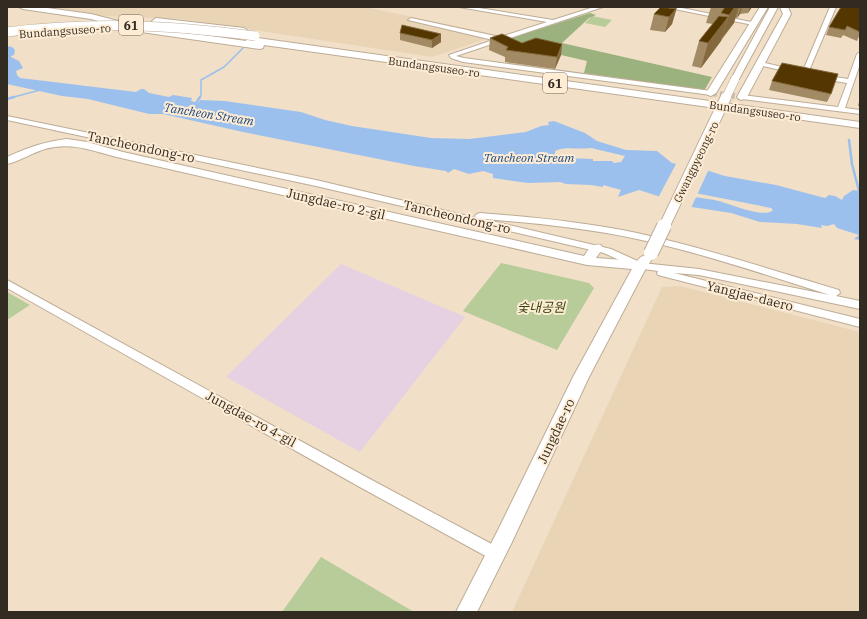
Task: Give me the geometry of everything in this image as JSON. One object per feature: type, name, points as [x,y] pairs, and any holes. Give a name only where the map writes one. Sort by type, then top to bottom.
[{"type":"highway","points":[[23,7],[91,17],[125,26],[169,33],[352,58],[399,62]]},
{"type":"highway","points":[[33,7],[105,17],[186,23],[255,36]]},
{"type":"highway","name":"Bundangsuseo-ro","points":[[7,32],[79,25],[138,25],[200,29],[860,120]]},
{"type":"highway","name":"Bundangsuseo-ro","points":[[7,35],[59,30],[115,28],[255,36],[399,62],[860,125]]},
{"type":"main road","points":[[711,93],[753,22],[764,7]]},
{"type":"main road","name":"Gwangpyeong-ro","points":[[651,253],[735,79],[774,7]]},
{"type":"main road","points":[[742,97],[787,14],[784,7]]},
{"type":"main road","points":[[719,80],[724,85],[736,88],[743,87],[750,82]]},
{"type":"main road","name":"Jungdae-ro 2-gil","points":[[7,161],[33,150],[61,143],[81,144],[121,155],[587,261],[640,266]]},
{"type":"main road","points":[[587,261],[597,248]]},
{"type":"main road","name":"Jungdae-ro","points":[[466,612],[496,554],[581,377],[640,266],[651,253]]},
{"type":"street","points":[[462,7],[553,21]]},
{"type":"street","points":[[600,7],[452,55],[453,57],[711,93]]},
{"type":"street","points":[[668,7],[753,22]]},
{"type":"street","points":[[702,13],[707,7]]},
{"type":"street","points":[[805,73],[835,8]]},
{"type":"street","points":[[411,20],[499,39]]},
{"type":"street","points":[[841,110],[860,54]]},
{"type":"street","points":[[761,64],[851,82]]},
{"type":"street","points":[[742,97],[860,112]]},
{"type":"street","name":"Tancheondong-ro","points":[[7,118],[316,183],[597,248],[640,266],[699,272],[860,305]]},
{"type":"street","points":[[7,122],[24,122]]},
{"type":"street","points":[[446,214],[587,227],[636,236],[671,244],[860,301]]},
{"type":"street","name":"Yangjae-daero","points":[[640,266],[784,305],[860,323]]},
{"type":"street","name":"Jungdae-ro 4-gil","points":[[7,283],[363,482],[496,554]]},
{"type":"shaded area","points":[[48,7],[365,7],[498,35],[432,57],[182,19],[103,16]]},
{"type":"shaded area","points":[[341,264],[465,317],[360,452],[226,377]]},
{"type":"shaded area","points":[[680,286],[860,332],[860,612],[512,612],[662,287]]},
{"type":"green space","points":[[590,13],[596,15],[589,18],[562,43],[712,77],[704,91],[584,73],[587,61],[501,41]]},
{"type":"green space","points":[[592,16],[612,20],[605,27],[585,23]]},
{"type":"green space","name":"숯내공원","points":[[501,263],[589,283],[594,288],[557,350],[463,311]]},
{"type":"green space","points":[[7,292],[30,305],[7,320]]},
{"type":"green space","points":[[321,557],[414,612],[282,612]]},
{"type":"water","name":"Tancheon Stream","points":[[7,46],[12,47],[15,50],[14,55],[11,57],[19,61],[23,68],[16,71],[20,78],[136,92],[144,89],[149,93],[169,97],[173,95],[192,98],[191,101],[198,103],[200,100],[225,101],[301,112],[325,120],[352,126],[431,138],[469,139],[526,132],[541,126],[549,125],[548,122],[554,121],[585,133],[597,141],[626,150],[657,151],[672,163],[725,176],[776,185],[825,198],[829,195],[835,196],[842,200],[844,196],[853,190],[860,191],[860,240],[854,239],[859,235],[837,228],[834,224],[827,226],[821,225],[822,228],[797,224],[760,222],[731,213],[692,207],[639,190],[618,197],[621,190],[603,185],[603,187],[566,184],[560,182],[528,183],[493,178],[493,174],[483,171],[469,174],[454,169],[448,173],[446,171],[243,132],[163,114],[149,114],[88,99],[62,96],[7,84]],"holes":[[[591,148],[625,156],[621,162],[614,163],[612,161],[593,161],[593,159],[565,158],[555,154],[555,151],[564,149]],[[695,193],[771,208],[773,210],[763,213],[755,212],[719,201],[694,197]]]},
{"type":"pier","points":[[677,162],[709,169],[691,208],[658,198]]},
{"type":"building","points":[[661,7],[676,9],[669,17],[654,14]]},
{"type":"building","points":[[725,7],[735,7],[729,15],[721,13]]},
{"type":"building","points":[[841,7],[860,7],[860,32],[847,26],[845,30],[829,27]]},
{"type":"building","points":[[719,16],[728,17],[708,43],[699,41]]},
{"type":"building","points":[[402,25],[441,34],[432,40],[400,33]]},
{"type":"building","points":[[502,34],[522,43],[536,38],[562,44],[557,57],[506,50],[508,47],[490,38]]},
{"type":"building","points":[[782,63],[838,74],[831,94],[772,81]]},
{"type":"waterway","points":[[199,98],[201,95],[201,80],[224,67],[243,48]]},
{"type":"waterway","points":[[10,98],[44,89]]},
{"type":"waterway","points":[[7,99],[14,97]]},
{"type":"waterway","points":[[196,103],[200,97]]},
{"type":"waterway","points":[[849,140],[852,164],[859,191]]},
{"type":"tunnel","points":[[711,93],[742,97]]}]
